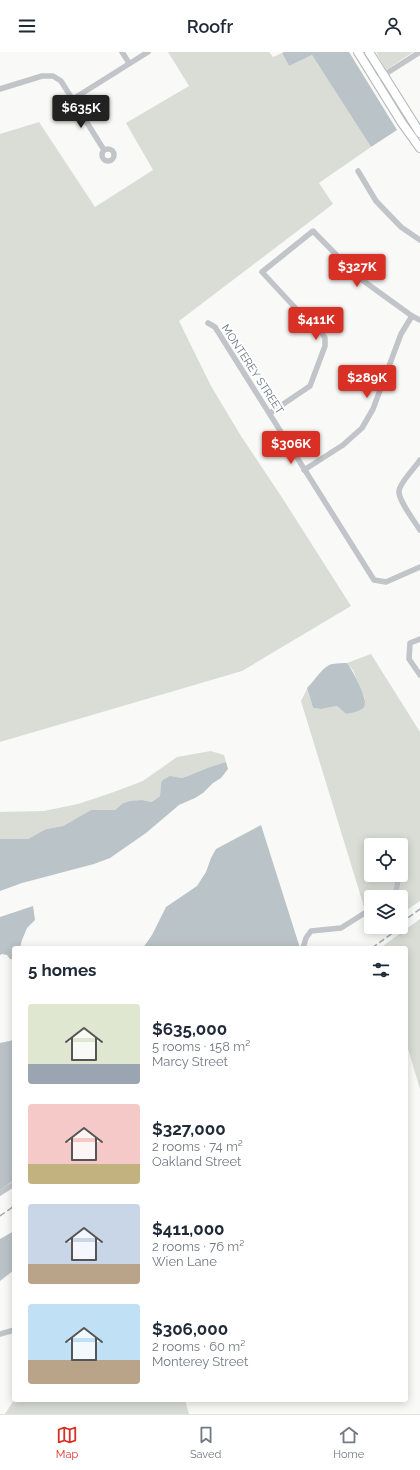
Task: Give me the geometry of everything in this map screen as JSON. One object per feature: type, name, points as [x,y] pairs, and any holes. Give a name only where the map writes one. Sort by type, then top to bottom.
[{"type":"main road","points":[[358,52],[402,123],[420,148]]},
{"type":"main road","points":[[369,52],[420,133]]},
{"type":"street","points":[[122,52],[129,63]]},
{"type":"street","points":[[73,99],[148,52]]},
{"type":"street","points":[[376,80],[420,52]]},
{"type":"street","points":[[0,89],[42,76],[53,76],[61,81],[104,150]]},
{"type":"street","points":[[358,171],[376,201],[401,227],[420,240]]},
{"type":"street","points":[[270,413],[310,386],[326,346],[325,338],[322,333],[300,313],[262,272],[313,231],[358,277],[412,316],[420,320]]},
{"type":"street","points":[[304,470],[343,445],[362,428],[373,409],[401,334],[412,316]]},
{"type":"street","name":"MONTEREY STREET","points":[[208,323],[215,327],[374,580],[386,582],[420,567]]},
{"type":"street","points":[[420,460],[402,483],[399,492],[420,530]]},
{"type":"street","points":[[420,639],[410,643],[409,659],[420,675]]},
{"type":"street","points":[[303,946],[311,931],[341,928],[364,913]]},
{"type":"street","points":[[0,1194],[12,1185]]},
{"type":"street","points":[[0,1334],[12,1331]]},
{"type":"shaded area","points":[[168,52],[269,52],[273,57],[282,53],[289,66],[312,55],[371,147],[319,183],[333,204],[179,321],[211,386],[241,436],[351,606],[242,671],[0,742],[0,134],[39,122],[95,207],[153,170],[126,123],[189,86]]},
{"type":"shaded area","points":[[349,52],[397,130],[371,147],[312,55],[289,66],[282,53]]},
{"type":"shaded area","points":[[376,52],[413,52],[386,70]]},
{"type":"shaded area","points":[[371,654],[420,732],[420,901],[408,909],[408,890],[399,890],[401,882],[408,882],[408,838],[364,838],[364,882],[395,882],[394,890],[364,890],[364,907],[301,701],[307,689],[313,708],[321,709],[337,706],[346,714],[365,699],[353,670],[347,663]]},
{"type":"shaded area","points":[[347,663],[362,692],[365,703],[364,707],[358,711],[346,714],[337,706],[321,709],[313,708],[307,688],[329,665]]},
{"type":"shaded area","points":[[211,751],[224,755],[226,762],[188,776],[161,783],[160,796],[152,802],[142,800],[123,803],[115,810],[91,810],[63,826],[46,829],[28,839],[0,839],[0,812],[44,811],[78,804],[143,781],[177,757]]},
{"type":"shaded area","points":[[226,762],[228,769],[221,778],[213,783],[203,793],[179,805],[146,833],[110,858],[94,864],[22,883],[0,891],[0,839],[28,839],[46,829],[63,826],[91,810],[115,810],[123,803],[131,801],[142,800],[152,802],[160,796],[161,783],[163,780],[170,776],[181,778]]},
{"type":"shaded area","points":[[261,825],[299,946],[144,946],[152,935],[166,907],[197,886],[206,872],[216,849]]},
{"type":"shaded area","points":[[33,906],[35,920],[27,928],[20,946],[12,946],[12,959],[10,959],[7,955],[0,955],[0,917]]},
{"type":"shaded area","points":[[420,919],[420,1089],[408,1049],[408,946],[383,946],[399,934],[408,934],[408,928]]},
{"type":"shaded area","points":[[12,1040],[12,1181],[0,1190],[0,1043]]},
{"type":"shaded area","points":[[12,1232],[12,1272],[0,1281],[0,1239]]},
{"type":"shaded area","points":[[13,1402],[186,1402],[189,1414],[5,1414]]},
{"type":"railway","points":[[408,918],[420,909]]},
{"type":"railway","points":[[375,946],[391,934]]},
{"type":"railway","points":[[0,1216],[12,1207]]}]
